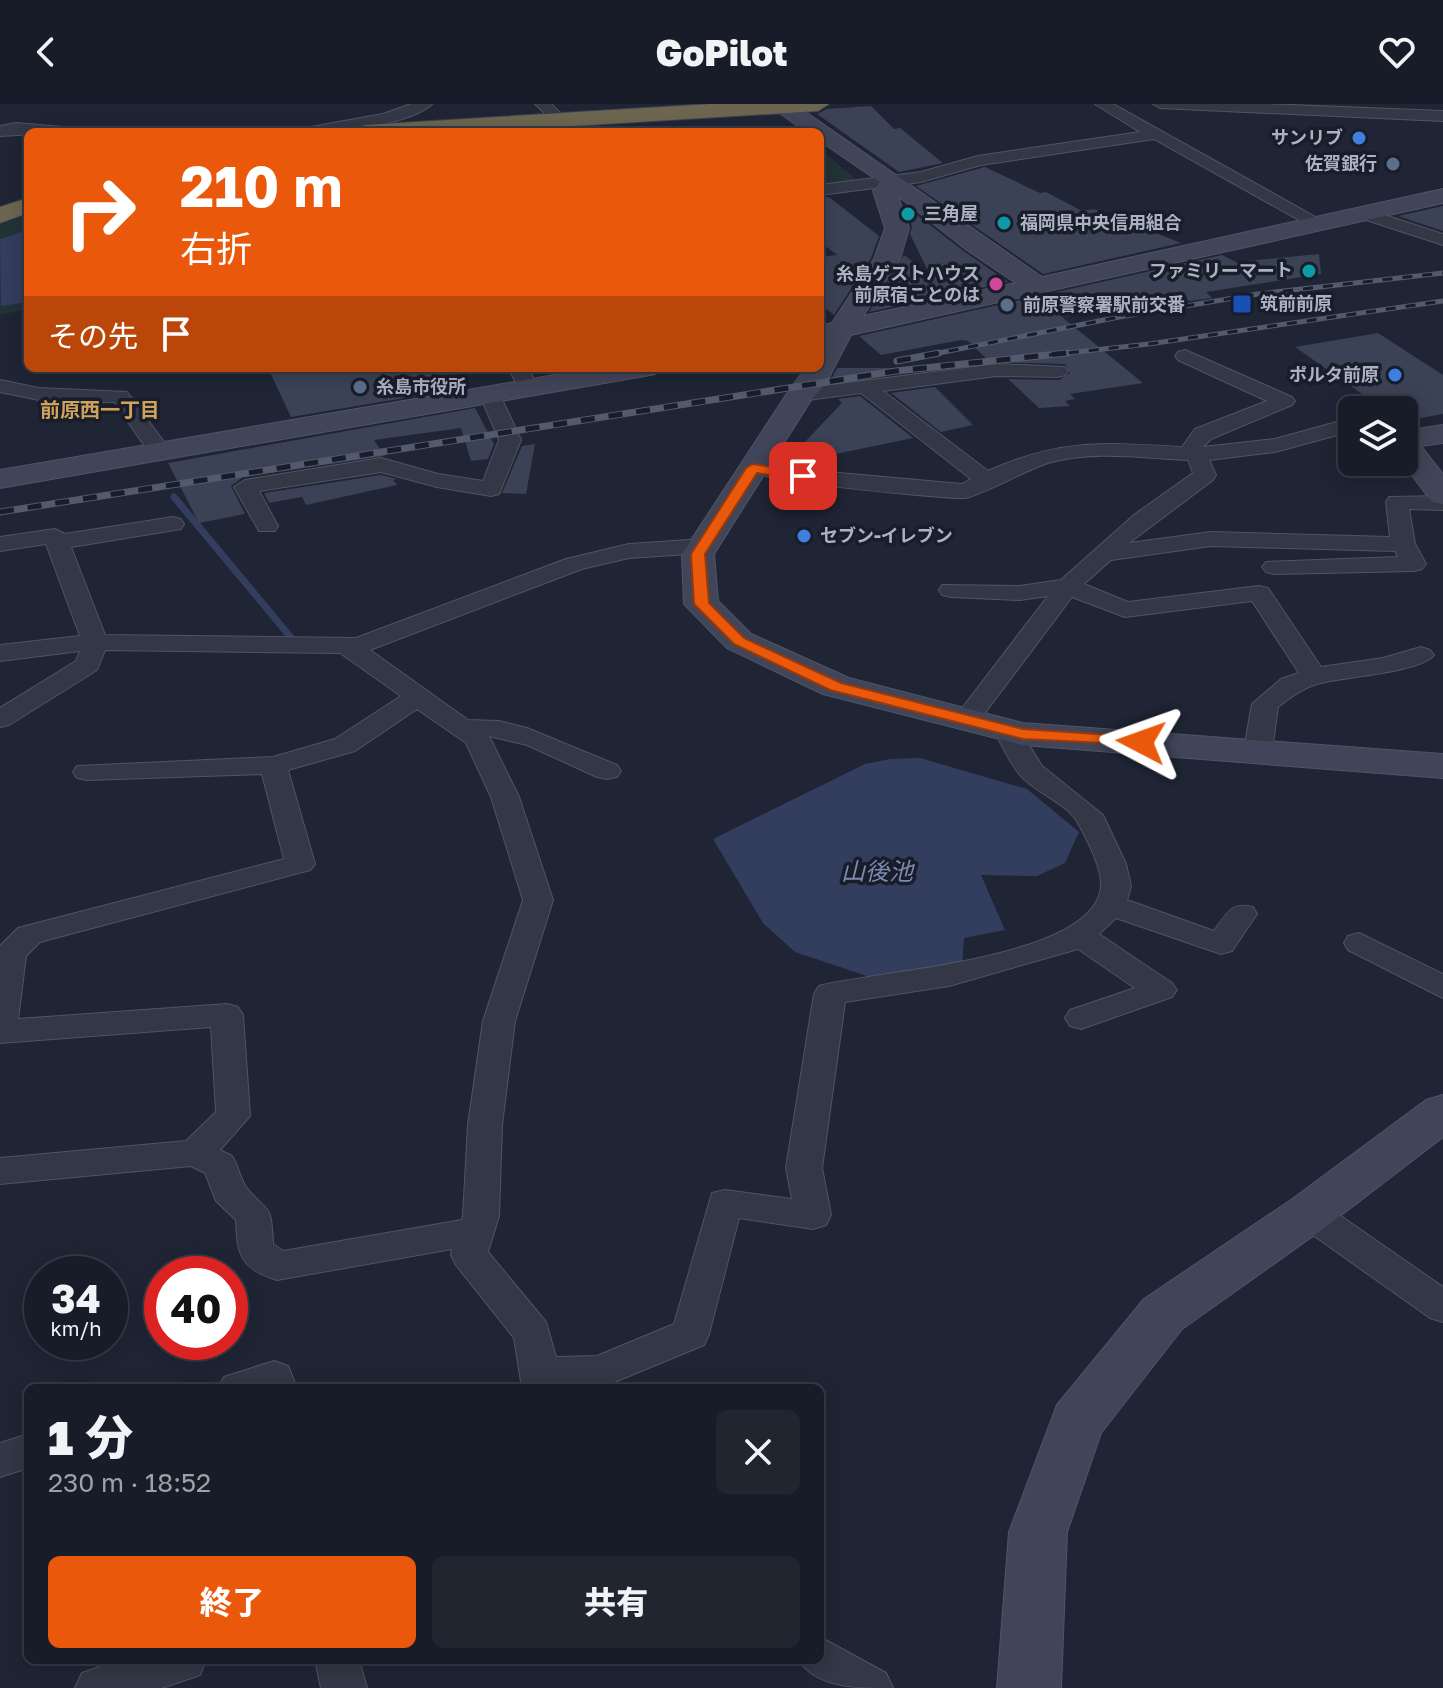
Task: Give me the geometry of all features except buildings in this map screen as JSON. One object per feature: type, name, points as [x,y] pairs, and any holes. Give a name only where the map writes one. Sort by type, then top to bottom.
[{"type":"highway","points":[[437,128],[818,104]]},
{"type":"highway","points":[[0,215],[24,206]]},
{"type":"street","points":[[332,128],[386,118],[425,104]]},
{"type":"street","points":[[542,104],[561,121]]},
{"type":"street","points":[[1102,104],[1319,224]]},
{"type":"street","points":[[1160,104],[1243,110],[1271,106],[1443,116]]},
{"type":"street","points":[[8,130],[14,107]]},
{"type":"street","points":[[784,107],[815,128]]},
{"type":"street","points":[[824,134],[893,181],[976,245],[1037,285]]},
{"type":"street","points":[[824,190],[893,181],[978,161],[1155,134]]},
{"type":"street","points":[[824,350],[831,331],[887,259],[897,228],[885,191],[893,181]]},
{"type":"street","points":[[831,331],[1443,196]]},
{"type":"street","points":[[1366,214],[1443,240]]},
{"type":"street","points":[[966,720],[1068,586],[1142,520],[1205,475],[1192,446],[1203,434],[1285,401],[1185,356]]},
{"type":"street","points":[[800,395],[996,370],[1058,371]]},
{"type":"street","points":[[0,479],[490,395],[524,378],[597,372]]},
{"type":"street","points":[[816,372],[812,383],[800,395],[698,554],[701,604],[739,641],[836,686],[1023,734],[1443,766]]},
{"type":"street","points":[[0,386],[39,394],[120,396],[159,450]]},
{"type":"street","points":[[864,386],[985,479]]},
{"type":"street","points":[[267,526],[245,487],[381,465],[437,480],[491,489],[510,440],[490,395]]},
{"type":"street","points":[[753,468],[828,479],[966,491],[985,479],[1056,455],[1113,448],[1197,454],[1265,449],[1338,428]]},
{"type":"street","points":[[1418,440],[1443,434]]},
{"type":"street","points":[[1418,462],[1443,495]]},
{"type":"street","points":[[1274,567],[1414,564],[1403,544],[1397,502],[1443,503]]},
{"type":"street","points":[[57,542],[173,524]]},
{"type":"street","points":[[0,544],[55,536],[95,643],[88,665],[0,719]]},
{"type":"street","points":[[1104,554],[1211,539],[1403,544]]},
{"type":"street","points":[[0,653],[62,644],[95,643],[348,647],[390,636],[584,561],[629,551],[704,546]]},
{"type":"street","points":[[951,590],[1020,593],[1068,586],[1125,610],[1259,593],[1314,676]]},
{"type":"street","points":[[348,647],[478,739],[505,797],[538,900],[499,1021],[485,1125],[481,1216],[469,1255],[532,1333],[540,1381],[600,1372],[690,1334],[725,1203],[813,1215],[804,1168],[830,994],[949,976],[1063,945],[1099,919],[1110,905],[1116,886],[1111,864],[1089,815],[1031,771],[1007,730]]},
{"type":"street","points":[[1258,750],[1265,704],[1290,685],[1314,676],[1385,665],[1421,655]]},
{"type":"street","points":[[87,772],[273,765],[322,754],[345,745],[417,697]]},
{"type":"street","points":[[462,728],[484,725],[557,748],[607,771]]},
{"type":"street","points":[[195,1153],[233,1116],[227,1015],[0,1032],[11,953],[29,935],[300,864],[273,765]]},
{"type":"street","points":[[1110,905],[1221,944],[1242,914]]},
{"type":"street","points":[[1078,934],[1161,990],[1081,1018]]},
{"type":"street","points":[[1359,943],[1443,987]]},
{"type":"street","points":[[1029,1688],[1038,1532],[1077,1422],[1163,1314],[1309,1213],[1443,1112]]},
{"type":"street","points":[[0,1171],[195,1153],[220,1165],[229,1192],[254,1215],[255,1250],[277,1266],[476,1231]]},
{"type":"street","points":[[1309,1213],[1443,1307]]},
{"type":"street","points":[[251,1384],[274,1377],[276,1384]]},
{"type":"street","points":[[0,1460],[24,1452]]},
{"type":"street","points":[[824,1661],[859,1685],[870,1688]]},
{"type":"street","points":[[98,1688],[172,1664]]},
{"type":"street","points":[[338,1664],[344,1688]]},
{"type":"shaded area","points":[[824,152],[858,181],[824,185]]},
{"type":"shaded area","points":[[24,216],[24,310],[0,315],[0,225]]},
{"type":"water","points":[[24,231],[24,303],[1,306],[0,239]]},
{"type":"water","name":"山後池","points":[[920,758],[1027,789],[1079,832],[1065,863],[1037,876],[981,875],[1005,930],[964,938],[962,965],[870,977],[795,952],[763,923],[713,839],[865,764]]},
{"type":"waterway","points":[[174,497],[293,640]]},
{"type":"railway","points":[[939,353],[1119,317],[1258,294],[1443,273]]},
{"type":"railway","points":[[1049,355],[1149,344],[1443,301]]},
{"type":"railway","points":[[897,361],[939,353]]},
{"type":"railway","points":[[929,355],[939,353]]},
{"type":"railway","points":[[0,512],[896,371],[1067,353]]},
{"type":"place","name":"サンリブ","points":[[1359,138]]},
{"type":"place","name":"佐賀銀行","points":[[1393,164]]},
{"type":"place","name":"三角屋","points":[[908,214]]},
{"type":"place","name":"福岡県中央信用組合","points":[[1004,223]]},
{"type":"place","name":"ファミリーマート","points":[[1309,271]]},
{"type":"place","name":"糸島ゲストハウス 前原宿ことのは","points":[[996,284]]},
{"type":"place","name":"筑前前原","points":[[1242,304]]},
{"type":"place","name":"前原警察署駅前交番","points":[[1007,305]]},
{"type":"place","name":"ポルタ前原","points":[[1395,375]]},
{"type":"place","name":"糸島市役所","points":[[360,387]]},
{"type":"place","name":"セブン-イレブン","points":[[804,536]]},
{"type":"district","name":"前原西一丁目","points":[[100,410]]},
{"type":"route","points":[[803,476],[753,468],[698,554],[701,604],[739,641],[836,686],[1023,734],[1141,742]]}]
